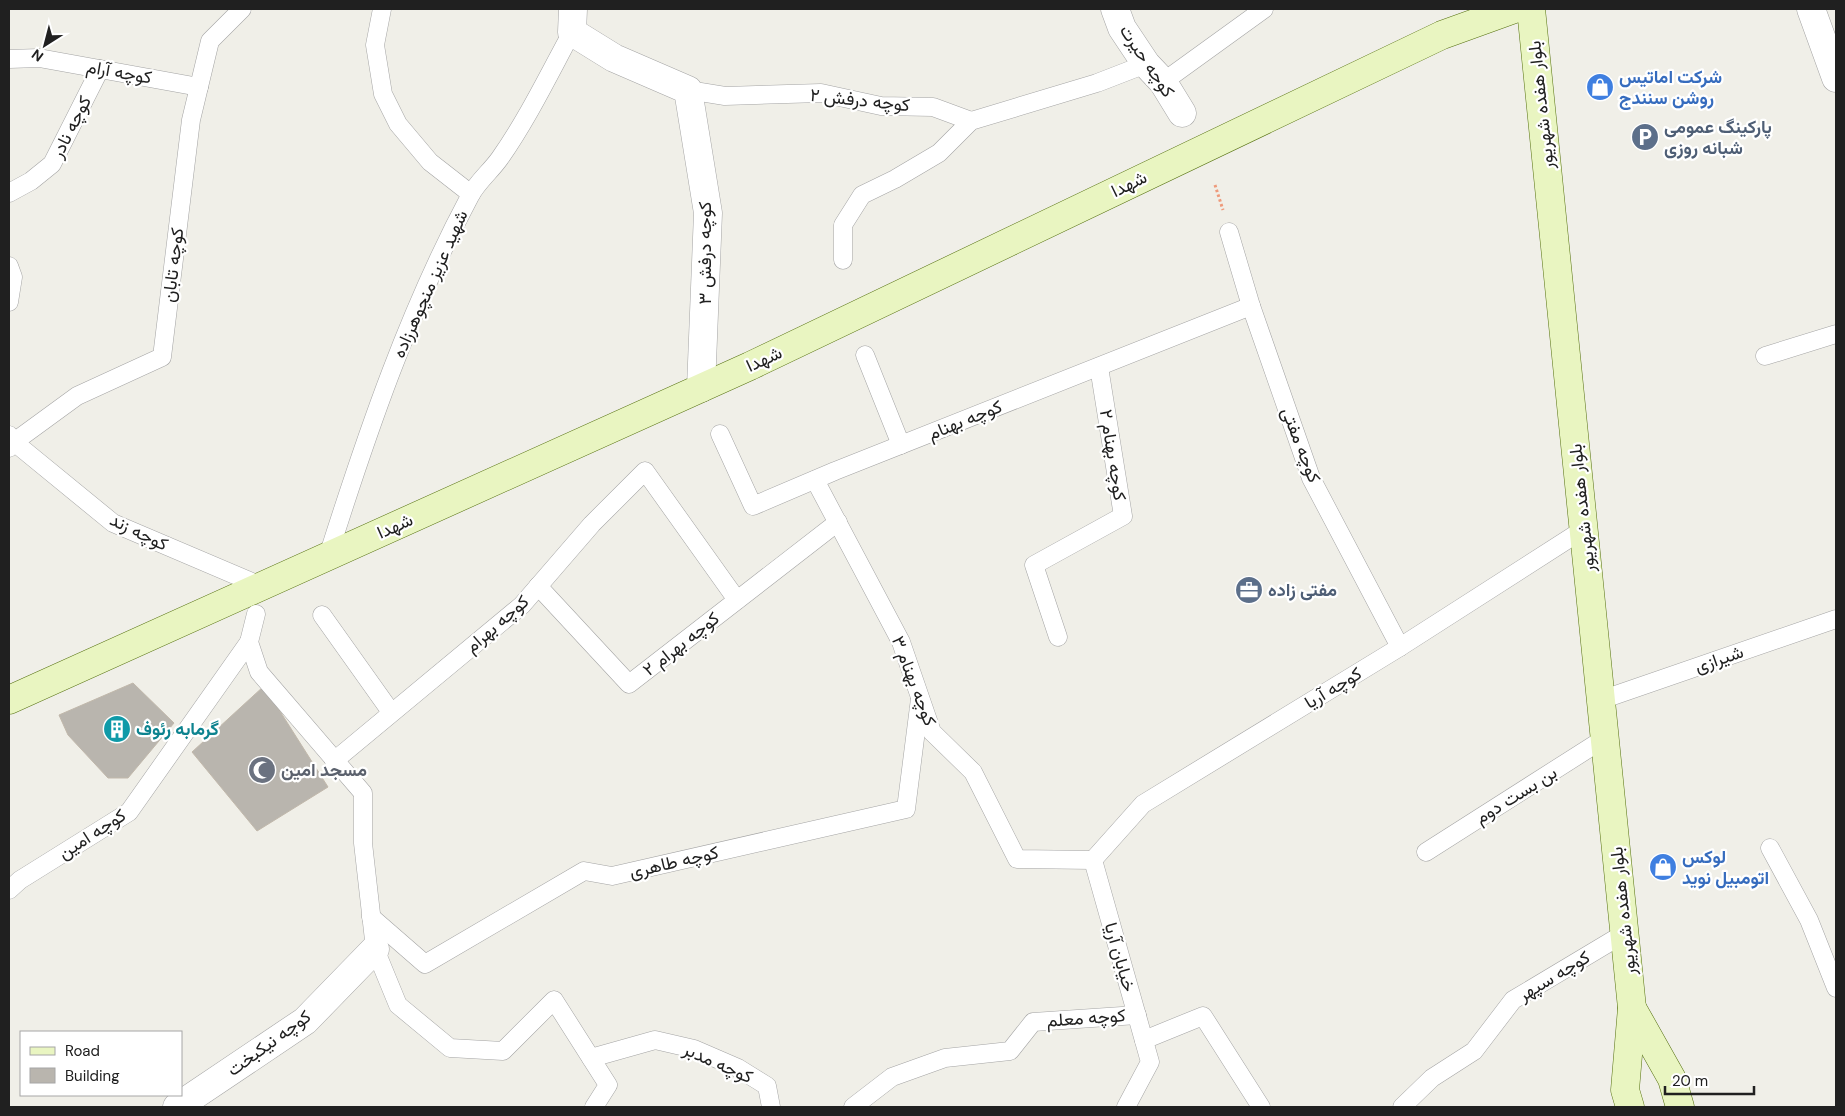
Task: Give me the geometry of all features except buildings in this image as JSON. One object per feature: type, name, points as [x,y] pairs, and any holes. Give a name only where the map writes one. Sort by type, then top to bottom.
[{"type":"main road","name":"شهدا","points":[[9,700],[701,388],[1442,35],[1514,9]]},
{"type":"main road","name":"بلوار هفده شهریور","points":[[1531,9],[1632,1008],[1625,1090],[1630,1107]]},
{"type":"main road","name":"بلوار هفده شهریور","points":[[1632,1008],[1672,1079],[1680,1107]]},
{"type":"street","name":"کوچه حیرت","points":[[1115,9],[1122,28],[1182,113]]},
{"type":"street","points":[[1811,9],[1836,78]]},
{"type":"street","points":[[572,20],[614,58],[688,90]]},
{"type":"street","name":"کوچه درفش ۳","points":[[688,90],[708,213],[701,388]]},
{"type":"street","name":"کوچه نیکبخت","points":[[177,1107],[305,1021],[374,949]]},
{"type":"lane","name":"کوچه تابان","points":[[10,442],[77,396],[162,358],[191,120],[210,41],[242,9]]},
{"type":"lane","points":[[382,9],[375,45],[383,94],[398,124],[430,162],[471,194]]},
{"type":"lane","points":[[843,260],[842,225],[862,195],[895,179],[939,153],[971,121],[1097,84],[1155,73],[1264,9]]},
{"type":"lane","name":"شهید عزیز منچوهرزاده","points":[[328,556],[356,468],[401,345],[471,194],[500,158],[540,91],[572,20]]},
{"type":"lane","name":"کوچه آرام","points":[[9,59],[39,58],[199,87]]},
{"type":"lane","name":"کوچه نادر","points":[[9,193],[31,181],[52,164],[100,69]]},
{"type":"lane","name":"کوچه درفش ۲","points":[[688,90],[725,96],[821,93],[881,106],[933,107],[971,121]]},
{"type":"lane","name":"کوچه مفتی","points":[[1230,232],[1251,306],[1311,478],[1400,647]]},
{"type":"lane","points":[[9,266],[13,277],[9,302]]},
{"type":"lane","name":"کوچه بهنام","points":[[720,434],[753,506],[1251,306]]},
{"type":"lane","points":[[1765,356],[1836,334]]},
{"type":"lane","points":[[865,355],[901,445]]},
{"type":"lane","name":"کوچه بهنام ۲","points":[[1058,637],[1034,566],[1123,516],[1098,367]]},
{"type":"lane","name":"کوچه زند","points":[[10,442],[113,523],[261,586]]},
{"type":"lane","name":"کوچه بهرام","points":[[334,760],[522,605],[592,524],[645,471],[737,600]]},
{"type":"lane","name":"کوچه بهنام ۳","points":[[815,480],[901,642],[932,732],[973,772],[1017,859],[1093,860]]},
{"type":"lane","name":"کوچه بهرام ۲","points":[[538,586],[629,684],[838,522]]},
{"type":"lane","name":"کوچه آریا","points":[[1093,860],[1143,804],[1400,647],[1584,529]]},
{"type":"lane","points":[[256,614],[249,642],[259,672],[363,793],[363,843],[374,949],[398,1005],[450,1048],[502,1051],[554,1000],[608,1085],[594,1107]]},
{"type":"lane","points":[[322,615],[391,712]]},
{"type":"lane","name":"شیرازی","points":[[1602,700],[1836,619]]},
{"type":"lane","name":"کوچه امین","points":[[9,890],[20,880],[129,812],[249,642]]},
{"type":"lane","name":"کوچه طاهری","points":[[371,916],[424,964],[584,871],[612,876],[906,809],[920,699]]},
{"type":"lane","name":"بن بست دوم","points":[[1426,852],[1605,738]]},
{"type":"lane","points":[[1770,848],[1809,920],[1836,988]]},
{"type":"lane","name":"خیابان آریا","points":[[1093,860],[1150,1062],[1126,1107]]},
{"type":"lane","name":"کوچه سپهر","points":[[1402,1107],[1432,1078],[1474,1051],[1513,1000],[1625,933]]},
{"type":"lane","name":"کوچه معلم","points":[[853,1107],[892,1077],[936,1061],[945,1058],[1010,1052],[1033,1022],[1137,1015]]},
{"type":"lane","points":[[1144,1040],[1203,1016],[1261,1107]]},
{"type":"lane","name":"کوچه مدبر","points":[[591,1058],[655,1040],[694,1049],[738,1068],[767,1086],[771,1107]]},
{"type":"place","name":"شرکت اماتیس روشن سنندج","points":[[1600,87]]},
{"type":"place","name":"پارکینگ عمومی شبانه روزی","points":[[1645,137]]},
{"type":"place","name":"مفتی زاده","points":[[1249,590]]},
{"type":"place","name":"گرمابه رئوف","points":[[117,729]]},
{"type":"place","name":"مسجد امین","points":[[262,770]]},
{"type":"place","name":"لوکس اتومبیل نوید","points":[[1663,867]]}]
